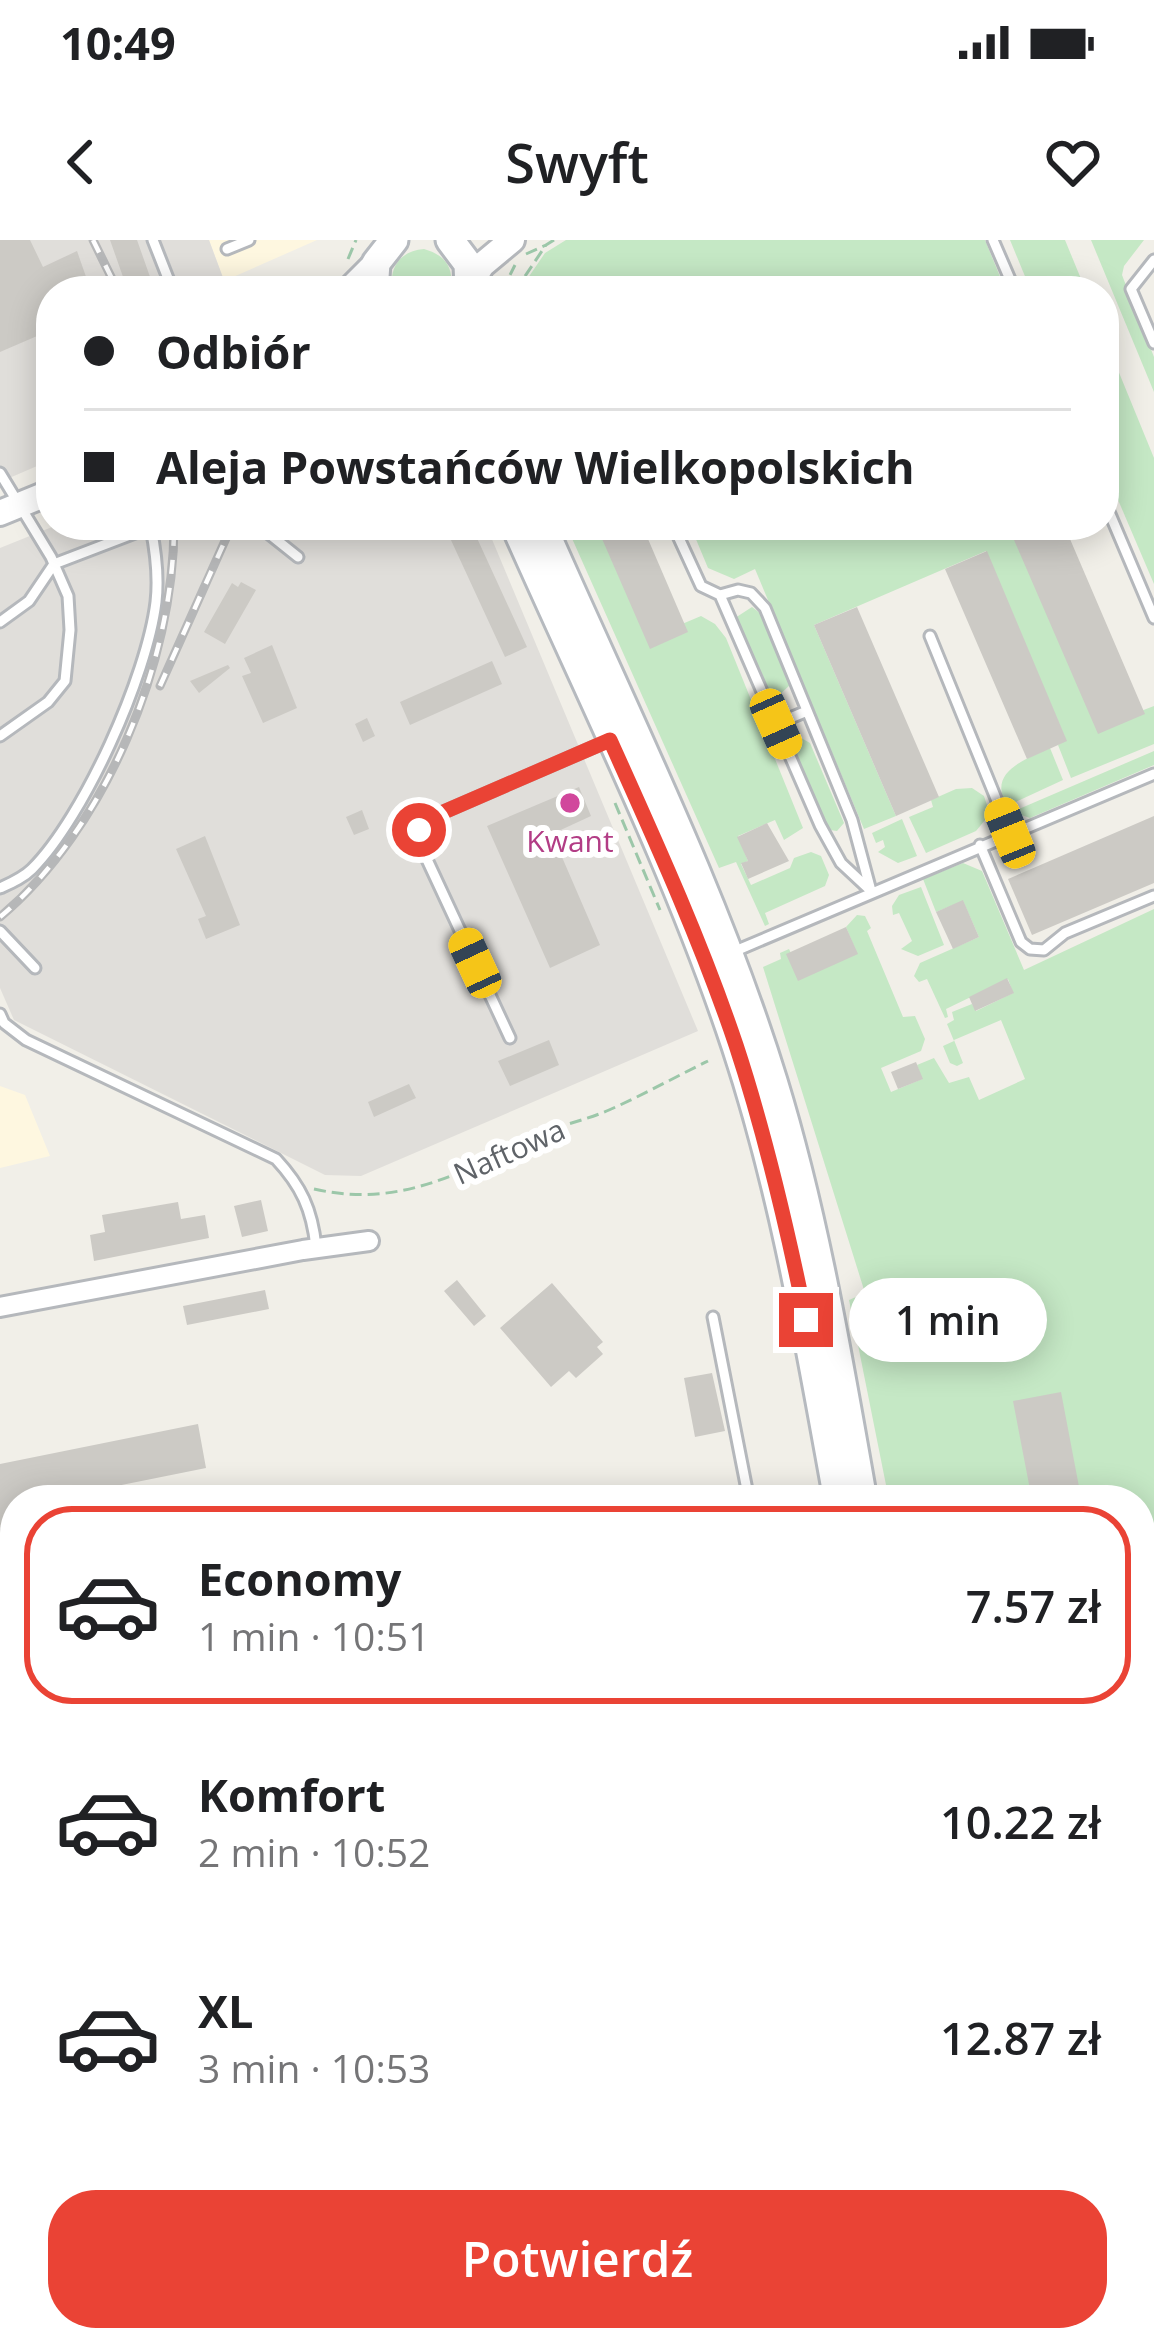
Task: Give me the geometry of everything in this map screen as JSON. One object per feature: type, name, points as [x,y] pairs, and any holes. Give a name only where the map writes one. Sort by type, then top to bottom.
[{"type":"main road","points":[[450,240],[465,258],[468,276]]},
{"type":"main road","points":[[523,540],[621,735]]},
{"type":"main road","points":[[548,540],[621,735],[771,1076],[825,1293],[860,1485]]},
{"type":"main road","points":[[717,960],[736,1046],[782,1206],[835,1485]]},
{"type":"street","points":[[476,276],[512,240]]},
{"type":"street","points":[[0,1307],[370,1241]]},
{"type":"lane","points":[[153,240],[166,276]]},
{"type":"lane","points":[[227,249],[249,240]]},
{"type":"lane","points":[[993,240],[1009,276]]},
{"type":"lane","points":[[1154,260],[1132,289],[1154,343]]},
{"type":"lane","points":[[0,472],[10,509],[54,564],[68,596],[65,682],[48,702],[0,736]]},
{"type":"lane","points":[[1119,535],[1154,618]]},
{"type":"lane","points":[[0,622],[29,601],[54,564],[117,540]]},
{"type":"lane","points":[[0,888],[28,874],[59,838],[137,678],[156,604],[155,540]]},
{"type":"lane","points":[[277,540],[298,557]]},
{"type":"lane","points":[[680,540],[701,586],[720,595],[841,863],[871,891]]},
{"type":"lane","points":[[720,595],[737,590],[751,593],[764,608],[852,820],[871,891]]},
{"type":"lane","points":[[930,636],[1010,833]]},
{"type":"lane","points":[[776,724],[807,711]]},
{"type":"lane","points":[[510,1038],[423,851],[419,830],[439,814],[621,735]]},
{"type":"lane","points":[[717,960],[1154,774]]},
{"type":"lane","points":[[980,845],[1021,942],[1030,949],[1044,950],[1065,933],[1154,896]]},
{"type":"lane","points":[[0,931],[35,968]]},
{"type":"lane","points":[[0,1014],[26,1040],[276,1159],[301,1185],[314,1220],[316,1248]]},
{"type":"lane","points":[[713,1317],[746,1485]]},
{"type":"path","points":[[511,276],[524,256],[554,240]]},
{"type":"path","points":[[525,276],[546,245]]},
{"type":"path","points":[[610,786],[620,821],[667,920]]},
{"type":"path","name":"Naftowa","points":[[301,1185],[347,1196],[414,1191],[606,1111],[708,1061]]},
{"type":"shaded area","points":[[0,240],[209,240],[222,276],[36,276],[36,466],[0,482]]},
{"type":"shaded area","points":[[209,240],[317,240],[235,276],[222,276]]},
{"type":"shaded area","points":[[36,533],[36,540],[492,540],[698,1031],[361,1176],[325,1175],[14,1020],[0,988],[0,548]]},
{"type":"shaded area","points":[[0,1086],[25,1095],[50,1156],[0,1168]]},
{"type":"green space","points":[[566,240],[985,240],[1000,276],[529,276],[545,253]]},
{"type":"green space","points":[[1010,240],[1065,240],[1080,276],[1025,276]]},
{"type":"green space","points":[[1091,240],[1144,240],[1122,275],[1154,357],[1154,392],[1119,308],[1119,276],[1106,276]]},
{"type":"green space","points":[[424,249],[438,255],[451,276],[392,276],[408,253]]},
{"type":"green space","points":[[1119,373],[1154,458],[1154,584],[1119,502]]},
{"type":"green space","points":[[573,540],[606,540],[649,638],[701,616],[726,638],[803,828],[784,840],[775,820],[738,836],[748,861],[741,864],[751,885],[790,868],[794,858],[811,852],[821,856],[829,875],[825,886],[765,913],[769,924],[765,926],[736,862],[719,868]]},
{"type":"green space","points":[[696,540],[1022,540],[1099,727],[1154,706],[1154,744],[1071,778],[1058,745],[1066,740],[986,551],[814,625],[896,816],[864,829],[755,569],[734,579],[708,568]]},
{"type":"green space","points":[[752,607],[760,613],[790,685],[776,698],[767,692],[735,618]]},
{"type":"green space","points":[[796,740],[810,743],[844,823],[837,831],[830,830],[824,819],[794,748]]},
{"type":"green space","points":[[1050,748],[1063,780],[1007,806],[1002,794],[1005,776]]},
{"type":"green space","points":[[1154,751],[1154,765],[1030,818],[1012,812]]},
{"type":"green space","points":[[972,788],[984,796],[990,814],[976,831],[926,853],[909,817],[933,807],[931,800]]},
{"type":"green space","points":[[902,819],[917,856],[898,863],[878,852],[885,847],[883,840],[876,843],[872,833]]},
{"type":"green space","points":[[963,863],[982,871],[1024,970],[1154,909],[1154,1485],[886,1485],[849,1300],[865,1293],[763,967],[781,959],[780,953],[789,949],[801,975],[856,951],[846,927],[857,915],[865,916],[903,1017],[915,1016],[925,1039],[921,1051],[881,1068],[891,1092],[922,1079],[917,1065],[934,1058],[949,1083],[969,1077],[979,1100],[1025,1079],[1001,1020],[954,1040],[963,1063],[950,1063],[943,1046],[954,1041],[947,1024],[954,1020],[952,1012],[972,1004],[976,1011],[1013,993],[1008,979],[946,1009],[945,1018],[927,979],[919,982],[914,976],[920,963],[979,937],[963,901],[936,912],[923,879]]},
{"type":"green space","points":[[921,887],[944,945],[918,956],[901,949],[912,941],[892,906],[899,895]]},
{"type":"building","points":[[0,240],[30,240],[43,267],[77,251],[86,276],[36,276],[36,336],[0,352]]},
{"type":"building","points":[[110,240],[137,240],[150,276],[123,276]]},
{"type":"building","points":[[451,540],[478,540],[527,647],[505,657]]},
{"type":"building","points":[[603,540],[648,540],[688,632],[650,649]]},
{"type":"building","points":[[1014,540],[1070,540],[1145,714],[1098,734]]},
{"type":"building","points":[[987,551],[1067,741],[1027,759],[945,569]]},
{"type":"building","points":[[241,582],[256,590],[225,644],[204,632],[232,583],[238,587]]},
{"type":"building","points":[[857,607],[939,797],[896,816],[814,625]]},
{"type":"building","points":[[272,645],[297,708],[263,723],[242,676],[251,673],[244,658]]},
{"type":"building","points":[[492,661],[502,684],[410,725],[400,702]]},
{"type":"building","points":[[228,665],[199,693],[190,681]]},
{"type":"building","points":[[367,718],[375,736],[363,742],[355,724]]},
{"type":"building","points":[[579,787],[591,816],[552,834],[600,945],[550,968],[487,826]]},
{"type":"building","points":[[362,810],[369,829],[354,835],[346,817]]},
{"type":"building","points":[[1154,816],[1154,883],[1032,935],[1008,879]]},
{"type":"building","points":[[767,823],[789,861],[748,879],[741,863],[748,861],[737,837]]},
{"type":"building","points":[[205,836],[240,925],[206,939],[198,919],[206,916],[176,849]]},
{"type":"building","points":[[963,900],[979,937],[953,949],[936,912]]},
{"type":"building","points":[[846,927],[858,954],[798,981],[786,954]]},
{"type":"building","points":[[1007,978],[1014,993],[975,1011],[969,997]]},
{"type":"building","points":[[549,1040],[559,1065],[510,1086],[498,1061]]},
{"type":"building","points":[[916,1062],[923,1079],[898,1089],[891,1072]]},
{"type":"building","points":[[409,1084],[416,1098],[374,1117],[368,1102]]},
{"type":"building","points":[[261,1200],[268,1231],[242,1237],[234,1206]]},
{"type":"building","points":[[178,1202],[181,1219],[205,1215],[209,1238],[94,1261],[90,1235],[105,1232],[102,1215]]},
{"type":"building","points":[[457,1280],[486,1316],[474,1326],[444,1291]]},
{"type":"building","points":[[552,1283],[603,1342],[597,1347],[603,1354],[576,1378],[569,1371],[551,1387],[500,1328]]},
{"type":"building","points":[[265,1290],[269,1309],[187,1325],[183,1306]]},
{"type":"building","points":[[712,1373],[725,1431],[695,1437],[684,1378]]},
{"type":"building","points":[[1061,1392],[1079,1485],[1029,1485],[1013,1401]]},
{"type":"building","points":[[198,1424],[206,1468],[122,1485],[0,1485],[0,1464]]},
{"type":"railway","points":[[93,240],[111,276]]},
{"type":"railway","points":[[0,917],[72,837],[127,739],[162,632],[173,540]]},
{"type":"railway","points":[[160,686],[225,540]]},
{"type":"place","name":"Kwant","points":[[570,803]]},
{"type":"route","points":[[419,830],[439,814],[610,740],[736,1046],[773,1170],[806,1320]]}]
